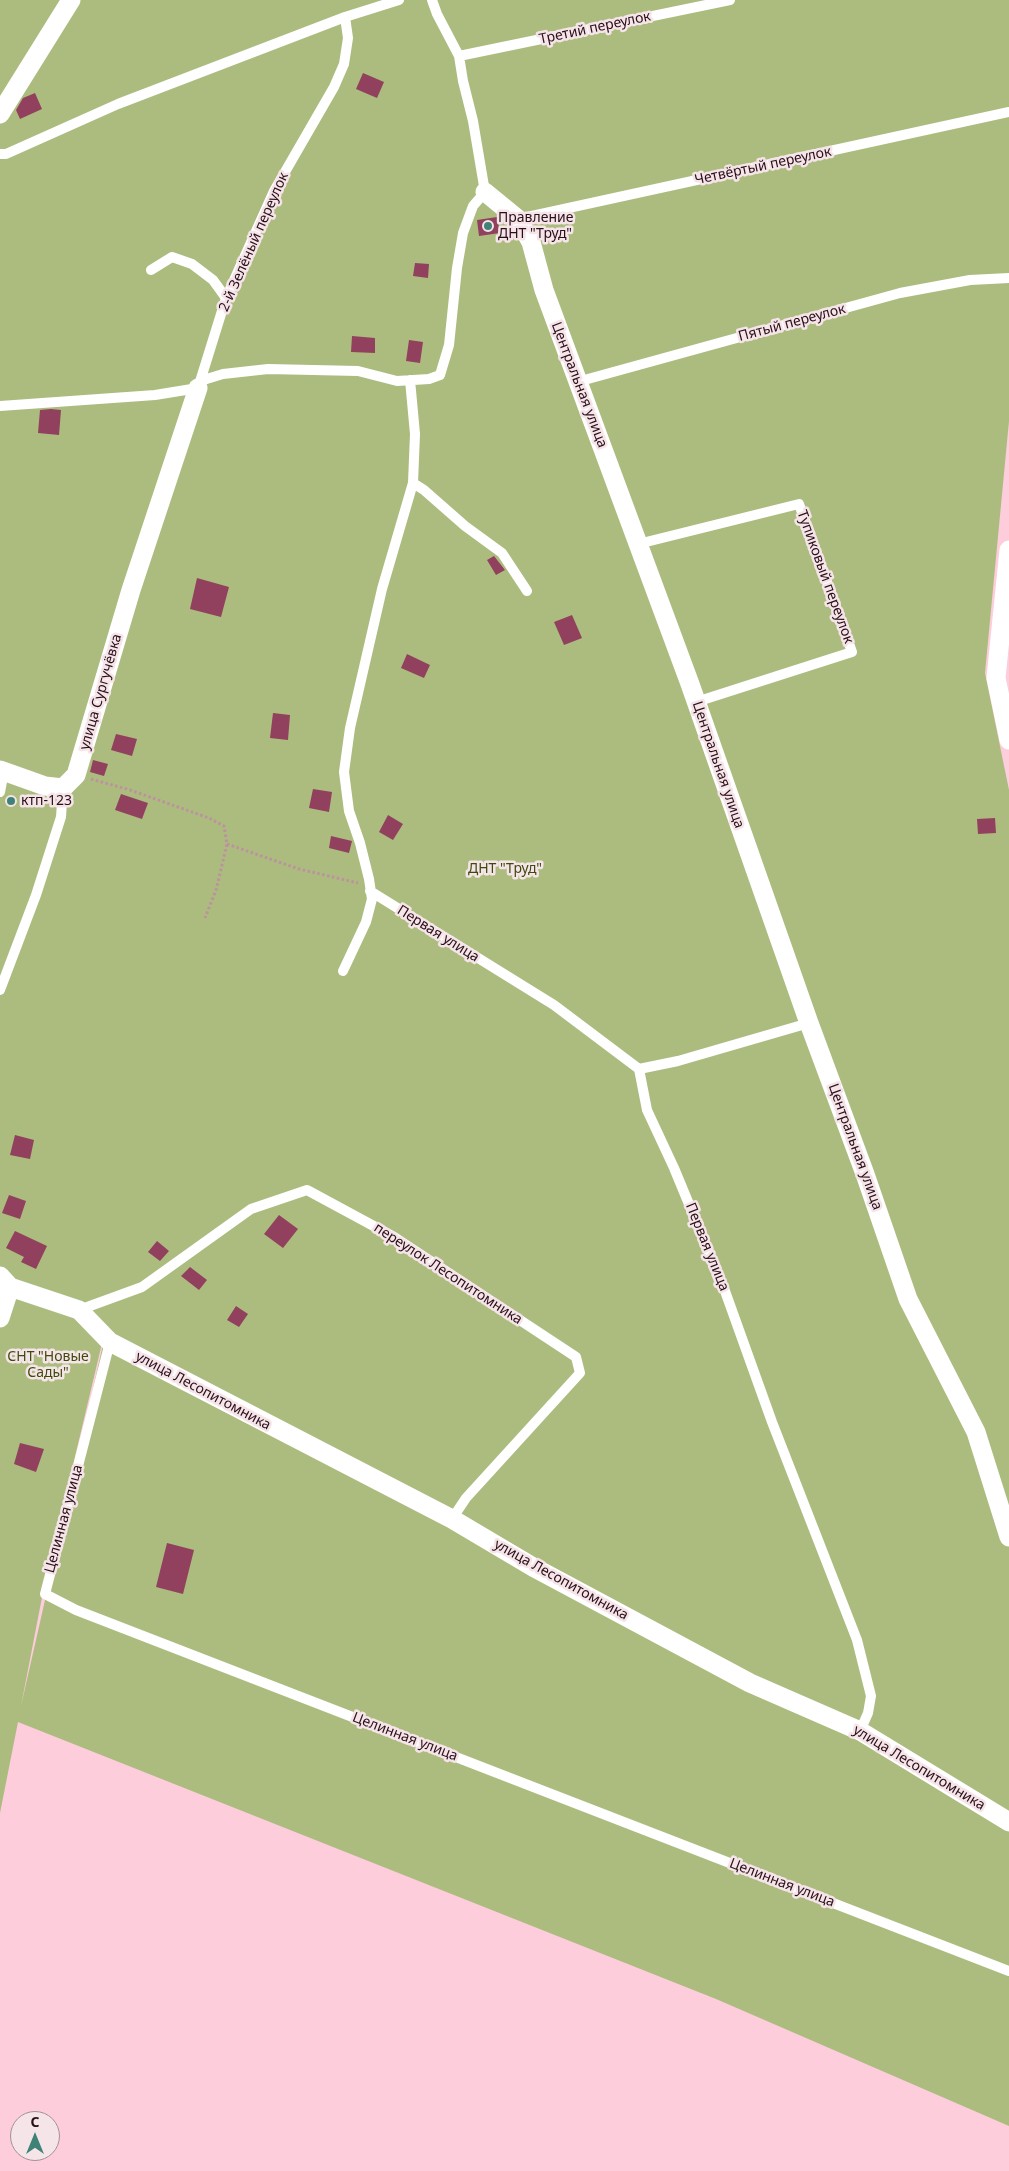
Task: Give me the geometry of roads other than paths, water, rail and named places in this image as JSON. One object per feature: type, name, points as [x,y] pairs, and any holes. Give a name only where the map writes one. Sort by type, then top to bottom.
[{"type":"street","points":[[0,114],[71,0]]},
{"type":"street","name":"Центральная улица","points":[[485,192],[518,219],[531,242],[544,290],[696,702],[809,1023],[866,1174],[908,1299],[976,1432],[1009,1537]]},
{"type":"street","name":"улица Сургучёвка","points":[[69,782],[199,385]]},
{"type":"street","points":[[1009,550],[996,678],[1009,740]]},
{"type":"street","points":[[2,771],[45,786],[69,782]]},
{"type":"street","points":[[0,1318],[5,1282],[79,1310],[110,1342]]},
{"type":"street","name":"улица Лесопитомника","points":[[110,1342],[452,1520],[533,1567],[750,1683],[860,1730],[1009,1822]]},
{"type":"lane","points":[[0,154],[6,154],[118,104],[345,17],[399,0]]},
{"type":"lane","points":[[0,406],[155,395],[199,385],[222,374],[268,369],[358,371],[397,381],[429,379],[440,375],[448,345],[463,233],[474,206],[485,192],[474,121],[463,81],[460,56],[437,14],[432,0]]},
{"type":"lane","name":"Третий переулок","points":[[460,56],[730,0]]},
{"type":"lane","name":"2-й Зелёный переулок","points":[[199,385],[226,298],[274,191],[334,87],[344,64],[348,38],[345,17]]},
{"type":"lane","name":"Четвёртый переулок","points":[[518,219],[1009,112]]},
{"type":"lane","points":[[151,270],[172,257],[192,264],[213,280],[226,298]]},
{"type":"lane","name":"Пятый переулок","points":[[577,382],[900,293],[970,280],[1009,278]]},
{"type":"lane","points":[[343,971],[366,922],[372,899],[360,843],[349,811],[344,772],[350,728],[382,589],[413,483],[415,434],[410,380]]},
{"type":"lane","points":[[413,483],[424,490],[465,526],[502,553],[528,592]]},
{"type":"lane","name":"Тупиковый переулок","points":[[638,544],[799,504],[852,652],[696,702]]},
{"type":"lane","points":[[0,792],[2,771]]},
{"type":"lane","name":"улица Сургучёвка","points":[[0,990],[36,895],[61,818],[69,782]]},
{"type":"lane","name":"Первая улица","points":[[370,888],[554,1005],[639,1068],[647,1110],[674,1168],[725,1291],[772,1422],[857,1640],[871,1696],[868,1713],[860,1730]]},
{"type":"lane","points":[[639,1068],[678,1062],[809,1023]]},
{"type":"lane","name":"переулок Лесопитомника","points":[[79,1310],[142,1287],[251,1209],[307,1190],[394,1237],[576,1357],[580,1372],[466,1498],[452,1520]]},
{"type":"lane","name":"Целинная улица","points":[[110,1342],[45,1594],[85,1613],[1009,1971]]},
{"type":"place","name":"Правление ДНТ \"Труд\"","points":[[488,226]]},
{"type":"place","name":"ктп-123","points":[[11,801]]},
{"type":"park label","name":"ДНТ \"Труд\"","points":[[505,869]]},
{"type":"park label","name":"СНТ \"Новые Сады\"","points":[[48,1365]]}]
